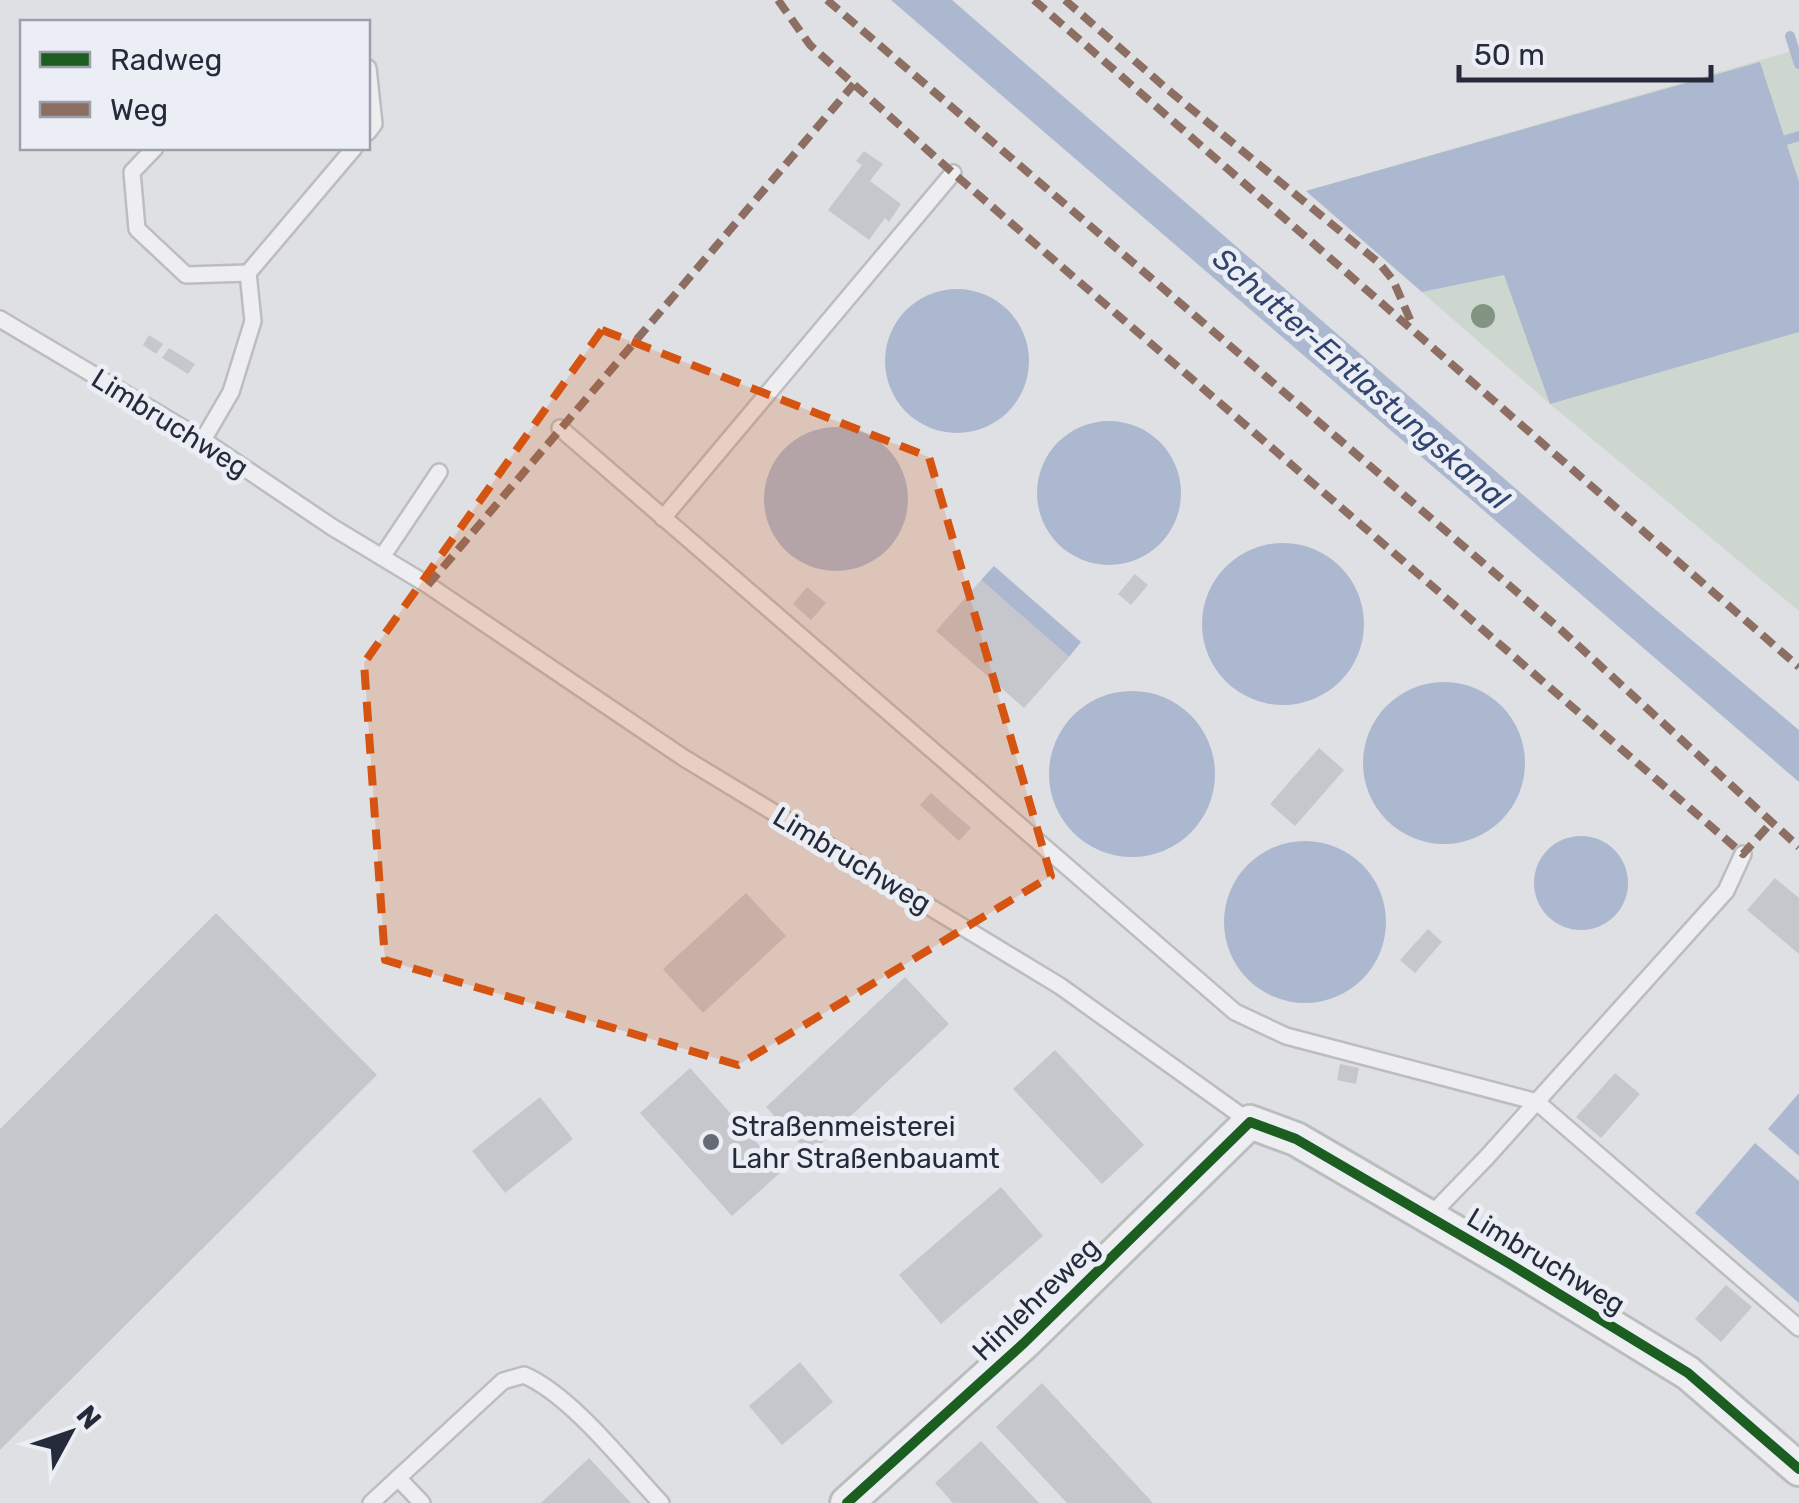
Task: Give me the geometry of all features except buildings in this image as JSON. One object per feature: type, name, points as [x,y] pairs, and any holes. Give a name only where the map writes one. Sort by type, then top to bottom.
[{"type":"street","name":"Limbruchweg","points":[[1250,1122],[1296,1140],[1688,1373],[1799,1469]]},
{"type":"street","name":"Hinlehreweg","points":[[847,1503],[1024,1343],[1250,1122]]},
{"type":"lane","points":[[370,87],[374,124],[370,129]]},
{"type":"lane","points":[[153,150],[132,172],[138,229],[186,275],[248,273]]},
{"type":"lane","points":[[203,440],[231,392],[254,320],[248,273],[352,150]]},
{"type":"lane","points":[[663,518],[953,173]]},
{"type":"lane","name":"Limbruchweg","points":[[0,319],[203,440],[684,758],[1060,986],[1250,1122]]},
{"type":"lane","points":[[560,428],[1235,1012],[1286,1036],[1537,1102],[1799,1328]]},
{"type":"lane","points":[[382,556],[439,472]]},
{"type":"lane","points":[[1428,1218],[1726,891],[1743,854]]},
{"type":"lane","points":[[371,1503],[503,1382],[524,1375],[540,1382],[570,1408],[661,1503]]},
{"type":"lane","points":[[398,1478],[422,1503]]},
{"type":"highlighted area","points":[[602,330],[929,457],[1051,876],[738,1065],[385,960],[364,663]]},
{"type":"shaded area","points":[[1799,49],[1799,611],[1550,404],[1306,191]]},
{"type":"water","name":"Schutter-Entlastungskanal","points":[[891,0],[952,0],[1799,730],[1799,782]]},
{"type":"water","points":[[1760,62],[1799,182],[1799,332],[1550,404],[1504,275],[1422,292],[1306,191]]},
{"type":"water","points":[[957,289],[984,295],[1008,310],[1023,334],[1029,361],[1023,388],[1008,412],[984,427],[957,433],[930,427],[906,412],[891,388],[885,361],[891,334],[906,310],[930,295]]},
{"type":"water","points":[[1109,421],[1136,427],[1160,442],[1175,466],[1181,493],[1175,520],[1160,544],[1136,559],[1109,565],[1082,559],[1058,544],[1043,520],[1037,493],[1043,466],[1058,442],[1082,427]]},
{"type":"water","points":[[836,427],[864,433],[887,448],[902,471],[908,499],[902,527],[887,550],[864,565],[836,571],[808,565],[785,550],[770,527],[764,499],[770,471],[785,448],[808,433]]},
{"type":"water","points":[[1283,543],[1314,549],[1341,566],[1358,593],[1364,624],[1358,655],[1341,682],[1314,699],[1283,705],[1252,699],[1225,682],[1208,655],[1202,624],[1208,593],[1225,566],[1252,549]]},
{"type":"water","points":[[994,566],[1081,642],[1069,657],[981,580]]},
{"type":"water","points":[[1444,682],[1475,688],[1502,705],[1519,732],[1525,763],[1519,794],[1502,821],[1475,838],[1444,844],[1413,838],[1386,821],[1369,794],[1363,763],[1369,732],[1386,705],[1413,688]]},
{"type":"water","points":[[1132,691],[1164,697],[1191,715],[1209,742],[1215,774],[1209,806],[1191,833],[1164,851],[1132,857],[1100,851],[1073,833],[1055,806],[1049,774],[1055,742],[1073,715],[1100,697]]},
{"type":"water","points":[[1581,836],[1599,840],[1614,850],[1624,865],[1628,883],[1624,901],[1614,916],[1599,926],[1581,930],[1563,926],[1548,916],[1538,901],[1534,883],[1538,865],[1548,850],[1563,840]]},
{"type":"water","points":[[1305,841],[1336,847],[1363,864],[1380,891],[1386,922],[1380,953],[1363,980],[1336,997],[1305,1003],[1274,997],[1247,980],[1230,953],[1224,922],[1230,891],[1247,864],[1274,847]]},
{"type":"water","points":[[1799,1093],[1799,1156],[1768,1129]]},
{"type":"water","points":[[1755,1143],[1799,1181],[1799,1303],[1695,1213]]},
{"type":"waterway","points":[[1790,36],[1799,64]]},
{"type":"waterway","points":[[1786,140],[1799,136]]},
{"type":"marked path","points":[[778,0],[810,45],[953,173],[1743,854],[1771,823]]},
{"type":"marked path","points":[[827,0],[1560,629],[1799,847]]},
{"type":"marked path","points":[[1034,0],[1799,667]]},
{"type":"marked path","points":[[1065,0],[1379,263],[1393,280],[1412,324]]},
{"type":"marked path","points":[[428,585],[854,84]]},
{"type":"cycle path","points":[[847,1503],[1024,1343],[1250,1122],[1296,1139],[1688,1373],[1799,1469]]},
{"type":"place","name":"Straßenmeisterei Lahr Straßenbauamt","points":[[711,1142]]}]
